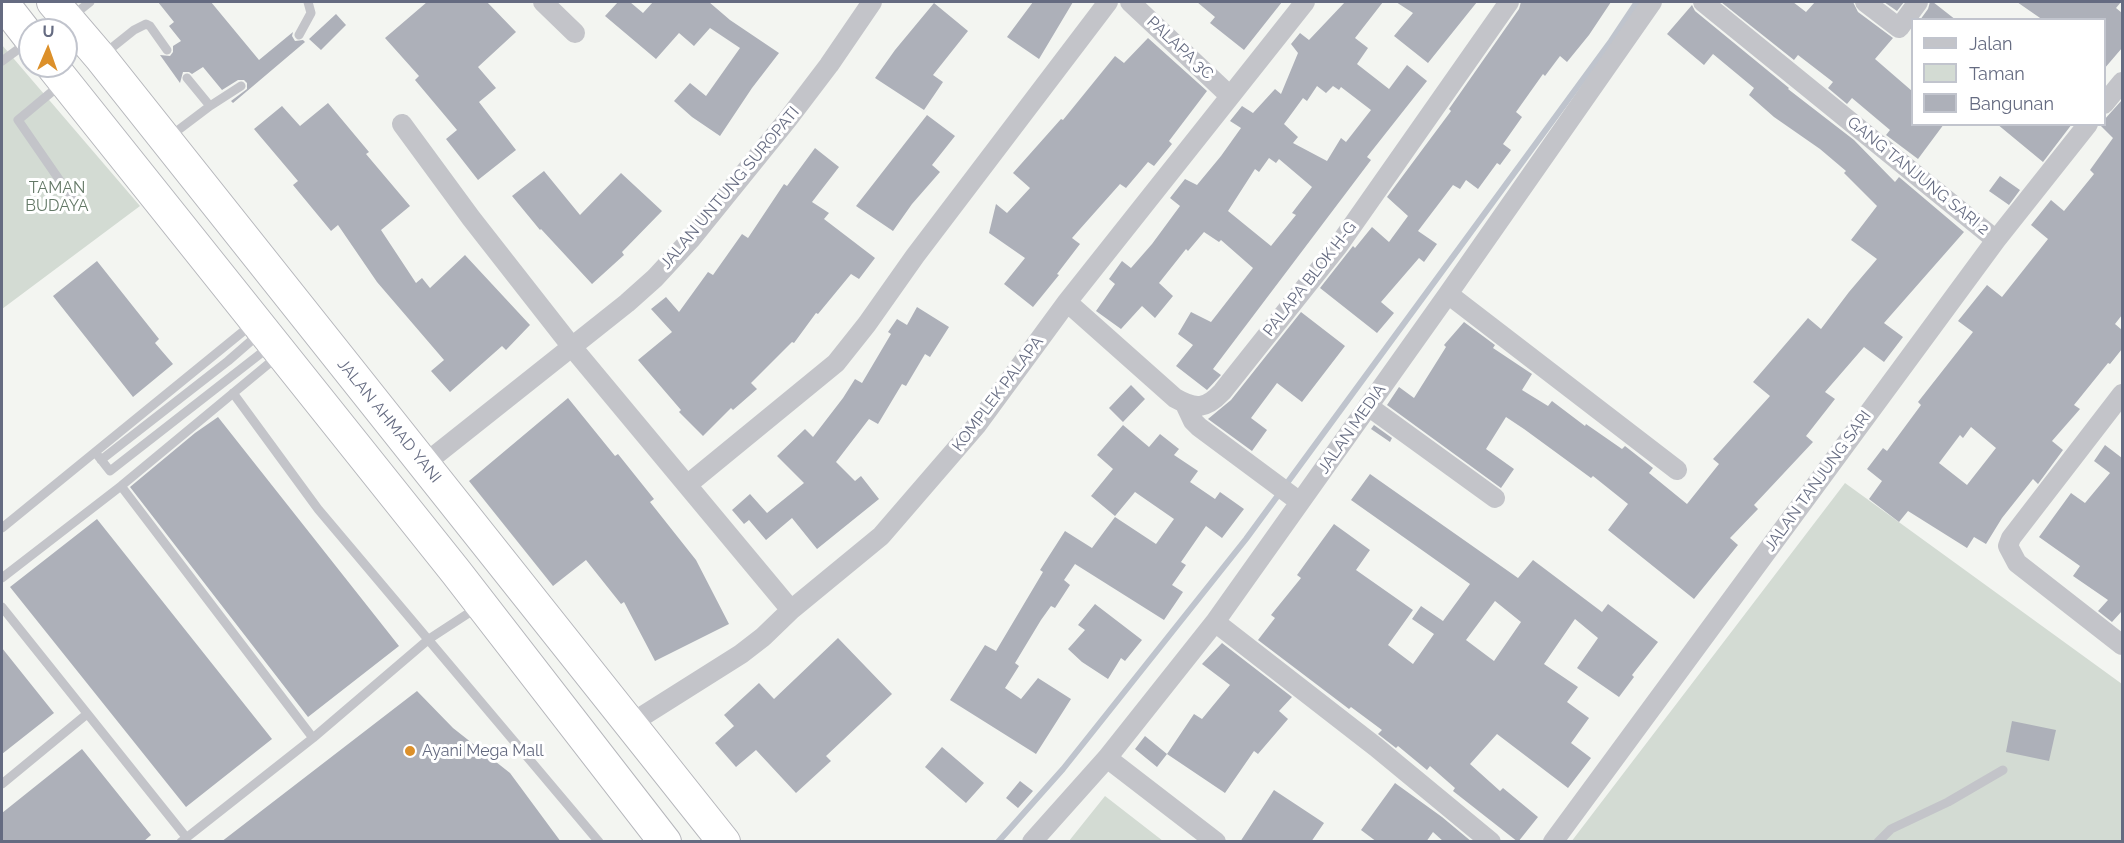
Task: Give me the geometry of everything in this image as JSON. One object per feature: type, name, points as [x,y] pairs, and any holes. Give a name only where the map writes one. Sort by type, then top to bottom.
[{"type":"highway","points":[[2,3],[18,24]]},
{"type":"highway","name":"JALAN AHMAD YANI","points":[[70,7],[100,57],[165,140],[724,842]]},
{"type":"highway","points":[[61,78],[456,572],[664,842]]},
{"type":"street","points":[[543,2],[575,33]]},
{"type":"street","points":[[687,485],[836,363],[1108,2]]},
{"type":"street","name":"PALAPA 3C","points":[[1130,2],[1229,95]]},
{"type":"street","name":"KOMPLEK PALAPA","points":[[630,724],[741,654],[881,536],[976,426],[1067,302],[1305,2]]},
{"type":"street","name":"PALAPA BLOK H-G","points":[[1185,404],[1208,405],[1235,375],[1338,246],[1509,2]]},
{"type":"street","name":"JALAN MEDIA","points":[[1032,842],[1107,758],[1215,622],[1652,2]]},
{"type":"street","name":"GANG TANJUNG SARI 2","points":[[1703,2],[1996,240]]},
{"type":"street","points":[[1865,2],[1899,28],[1918,2]]},
{"type":"street","name":"JALAN UNTUNG SUROPATI","points":[[423,465],[627,303],[655,278],[691,239],[829,65],[862,5]]},
{"type":"street","points":[[2106,102],[2122,82]]},
{"type":"street","points":[[402,124],[471,218],[572,347],[791,610]]},
{"type":"street","name":"JALAN TANJUNG SARI","points":[[1553,842],[1996,240],[2086,126]]},
{"type":"street","points":[[1448,294],[1677,470]]},
{"type":"street","points":[[1067,302],[1175,398],[1185,404],[1193,421],[1199,427],[1300,502]]},
{"type":"street","points":[[2119,405],[2011,538],[2008,546],[2017,563],[2122,645]]},
{"type":"street","points":[[1368,406],[1495,498]]},
{"type":"street","points":[[1215,622],[1376,747],[1491,842]]},
{"type":"street","points":[[1107,758],[1215,842]]},
{"type":"lane","points":[[299,35],[311,13],[308,2]]},
{"type":"lane","points":[[100,57],[134,30],[146,24],[150,26],[167,50]]},
{"type":"lane","points":[[2,61],[18,48]]},
{"type":"lane","points":[[55,78],[18,120],[76,204]]},
{"type":"lane","points":[[187,78],[210,106]]},
{"type":"lane","points":[[165,140],[241,86]]},
{"type":"lane","points":[[2,578],[121,486],[233,393],[268,337]]},
{"type":"lane","points":[[98,456],[110,471],[268,337]]},
{"type":"lane","points":[[2,528],[228,362],[268,337]]},
{"type":"lane","points":[[98,456],[268,337]]},
{"type":"lane","points":[[233,393],[318,509],[599,842]]},
{"type":"lane","points":[[121,486],[313,738]]},
{"type":"lane","points":[[2,607],[183,839],[313,738],[429,639],[480,606]]},
{"type":"lane","points":[[2,784],[87,714]]},
{"type":"lane","points":[[1878,842],[1891,829],[1948,802],[2003,770]]},
{"type":"green space","name":"TAMAN BUDAYA","points":[[2,45],[18,64],[18,78],[30,78],[140,206],[2,309]]},
{"type":"green space","points":[[1845,483],[2122,684],[2122,841],[1571,842]]},
{"type":"green space","points":[[1105,796],[1163,841],[1069,841]]},
{"type":"building","points":[[158,2],[211,2],[259,60],[293,32],[292,36],[295,41],[305,42],[233,103],[231,101],[247,89],[247,83],[244,80],[238,80],[222,90],[203,67],[192,74],[183,72],[180,83],[160,55],[170,56],[173,46],[181,41],[169,26],[174,22]]},
{"type":"building","points":[[427,2],[487,2],[516,32],[478,67],[496,88],[479,102],[516,150],[478,180],[446,139],[457,130],[415,80],[419,76],[385,38]]},
{"type":"building","points":[[618,2],[630,2],[643,13],[653,2],[709,2],[730,20],[779,53],[720,136],[692,117],[674,101],[690,83],[706,96],[740,48],[710,28],[694,46],[679,33],[656,59],[605,16]]},
{"type":"building","points":[[1033,2],[1073,2],[1039,59],[1007,37]]},
{"type":"building","points":[[1197,2],[1282,2],[1244,50],[1210,23],[1215,17]]},
{"type":"building","points":[[1345,2],[1383,2],[1355,38],[1368,48],[1357,64],[1389,89],[1407,65],[1427,81],[1367,157],[1371,160],[1213,369],[1221,375],[1207,390],[1176,366],[1193,345],[1178,334],[1191,312],[1211,322],[1253,268],[1221,240],[1219,242],[1204,232],[1188,251],[1186,249],[1159,283],[1173,296],[1155,318],[1142,306],[1121,329],[1096,311],[1115,284],[1109,279],[1122,261],[1131,268],[1180,206],[1170,198],[1185,179],[1197,185],[1241,128],[1230,121],[1242,106],[1253,113],[1275,89],[1281,94],[1298,53],[1291,44],[1300,33],[1309,40]],"holes":[[[1317,86],[1326,93],[1333,86],[1339,90],[1341,87],[1371,110],[1346,142],[1341,138],[1327,161],[1293,143],[1298,137],[1284,124],[1303,98],[1307,101]],[[1269,158],[1276,163],[1279,159],[1312,187],[1292,213],[1296,215],[1271,246],[1228,211],[1255,169],[1259,172]]]},
{"type":"building","points":[[1396,2],[1477,2],[1428,63],[1394,36],[1413,13]]},
{"type":"building","points":[[1521,2],[1611,2],[1567,62],[1560,56],[1545,76],[1543,74],[1516,112],[1522,117],[1503,144],[1511,150],[1500,165],[1497,163],[1478,189],[1466,180],[1460,189],[1453,185],[1418,231],[1437,244],[1424,262],[1419,258],[1381,302],[1394,313],[1377,333],[1320,288],[1353,246],[1355,248],[1372,227],[1389,242],[1408,216],[1387,197],[1451,111],[1449,109],[1519,9]]},
{"type":"building","points":[[1721,2],[1793,2],[1806,12],[1815,2],[1853,2],[1858,12],[1893,38],[1875,59],[1911,90],[1911,126],[1943,126],[1918,159],[1886,135],[1890,130],[1852,98],[1847,104],[1828,88],[1833,82],[1798,55],[1794,60]]},
{"type":"building","points":[[1884,2],[1904,2],[1897,11]]},
{"type":"building","points":[[1930,2],[1933,2],[1953,18],[1921,18]]},
{"type":"building","points":[[2017,2],[2121,2],[2116,8],[2122,13],[2122,48],[2106,67],[2106,18],[2040,18]]},
{"type":"building","points":[[934,3],[968,31],[933,75],[943,82],[924,110],[875,78]]},
{"type":"building","points":[[1692,5],[1695,11],[1788,89],[1854,140],[1895,182],[1899,177],[1964,232],[1884,323],[1903,337],[1884,362],[1864,347],[1825,392],[1835,399],[1806,436],[1813,442],[1754,505],[1758,509],[1730,538],[1738,545],[1694,599],[1608,530],[1628,504],[1593,476],[1591,478],[1506,417],[1486,449],[1514,469],[1501,488],[1387,405],[1399,387],[1414,398],[1446,347],[1444,345],[1464,322],[1495,345],[1493,348],[1532,374],[1522,390],[1548,406],[1552,401],[1585,426],[1586,424],[1622,449],[1625,446],[1653,468],[1649,473],[1687,504],[1719,464],[1713,459],[1770,396],[1753,382],[1808,318],[1821,329],[1877,259],[1851,240],[1877,206],[1844,173],[1846,171],[1820,149],[1774,117],[1749,95],[1754,88],[1713,54],[1704,65],[1667,34]]},
{"type":"building","points":[[336,14],[346,25],[321,50],[309,39]]},
{"type":"building","points":[[1148,38],[1207,91],[1169,141],[1172,144],[1154,166],[1148,162],[1126,188],[1120,184],[1072,238],[1080,244],[1033,307],[1004,284],[1025,258],[989,233],[996,204],[1007,213],[1030,188],[1013,173],[1061,119],[1063,120],[1115,56],[1124,63]]},
{"type":"building","points":[[2122,100],[2122,315],[2115,324],[2122,330],[2122,349],[2074,405],[2080,409],[2052,441],[2063,450],[2038,484],[2033,479],[2002,518],[1986,544],[1974,537],[1967,548],[1908,511],[1899,522],[1869,499],[1882,481],[1867,469],[1883,448],[1887,451],[1921,405],[1918,402],[1973,332],[1958,321],[1987,285],[2002,297],[2048,239],[2031,225],[2051,200],[2064,211],[2094,174],[2090,170],[2113,138],[2101,126],[2106,126],[2106,118]],"holes":[[[1971,427],[1996,448],[1967,485],[1939,463],[1960,435],[1963,438]]]},
{"type":"building","points":[[328,103],[369,152],[366,154],[410,206],[381,230],[416,283],[422,278],[430,288],[465,255],[530,325],[506,350],[502,346],[450,392],[431,371],[444,360],[377,282],[338,225],[331,231],[293,185],[298,181],[254,129],[282,106],[300,126]]},
{"type":"building","points":[[927,115],[955,136],[932,165],[940,172],[912,204],[893,231],[856,206]]},
{"type":"building","points":[[1999,126],[2070,126],[2043,162]]},
{"type":"building","points":[[815,148],[839,167],[812,202],[829,213],[824,219],[875,258],[859,279],[851,274],[818,314],[816,313],[794,343],[792,342],[751,383],[757,389],[733,410],[731,408],[703,436],[679,412],[681,410],[638,360],[672,332],[651,309],[666,297],[679,312],[708,272],[713,275],[742,234],[748,238],[784,184],[787,186]]},
{"type":"building","points":[[544,171],[580,215],[621,173],[662,211],[622,252],[624,255],[592,284],[540,230],[512,196]]},
{"type":"building","points":[[2000,176],[2020,190],[2009,205],[1989,191]]},
{"type":"building","points":[[97,261],[159,339],[155,343],[173,364],[133,397],[53,296]]},
{"type":"building","points":[[917,307],[949,327],[930,357],[925,354],[906,386],[902,384],[878,424],[869,419],[836,462],[855,481],[861,476],[879,499],[817,549],[792,518],[766,540],[749,520],[744,524],[732,510],[750,494],[767,513],[804,483],[777,456],[805,429],[813,437],[855,379],[862,383],[891,334],[888,332],[897,319],[907,325]]},
{"type":"building","points":[[1301,312],[1345,346],[1302,402],[1277,383],[1251,418],[1267,430],[1252,451],[1208,419],[1231,400]]},
{"type":"building","points":[[1131,385],[1145,399],[1123,422],[1109,408]]},
{"type":"building","points":[[568,398],[615,456],[618,454],[654,499],[650,502],[696,560],[729,624],[655,661],[624,602],[621,604],[586,560],[553,586],[469,481]]},
{"type":"building","points":[[218,417],[399,646],[308,717],[130,487]]},
{"type":"building","points":[[1123,425],[1149,447],[1160,434],[1179,449],[1174,455],[1198,471],[1190,482],[1215,499],[1220,492],[1244,509],[1222,538],[1206,526],[1181,562],[1186,565],[1172,585],[1183,592],[1164,620],[1075,564],[1064,580],[1070,585],[1055,608],[1051,606],[1041,620],[1015,663],[1019,666],[1005,688],[1021,699],[1038,678],[1071,699],[1036,754],[950,700],[985,645],[996,651],[1043,572],[1040,570],[1065,531],[1092,548],[1115,517],[1156,544],[1174,519],[1135,492],[1115,516],[1091,496],[1113,469],[1097,455]]},
{"type":"building","points":[[1374,425],[1392,438],[1390,442],[1371,429]]},
{"type":"building","points":[[2105,445],[2122,458],[2122,611],[2112,622],[2098,611],[2108,600],[2073,576],[2080,566],[2039,537],[2071,493],[2085,503],[2110,473],[2094,461]]},
{"type":"building","points":[[1370,474],[1518,578],[1533,560],[1602,612],[1608,604],[1658,642],[1632,675],[1634,677],[1619,697],[1577,668],[1598,638],[1575,619],[1544,664],[1578,687],[1567,702],[1589,718],[1571,743],[1591,758],[1568,788],[1497,734],[1470,764],[1500,791],[1503,788],[1538,817],[1518,842],[1453,791],[1455,788],[1430,766],[1427,770],[1398,746],[1396,748],[1378,734],[1382,730],[1351,707],[1349,709],[1258,640],[1275,618],[1271,615],[1301,578],[1297,575],[1334,524],[1370,550],[1356,570],[1413,610],[1388,645],[1413,664],[1434,634],[1412,619],[1421,606],[1443,621],[1470,584],[1351,500]],"holes":[[[1495,601],[1521,622],[1494,661],[1466,640]]]},
{"type":"building","points":[[97,519],[272,739],[186,807],[10,587]]},
{"type":"building","points":[[1095,604],[1142,640],[1125,661],[1121,658],[1108,679],[1082,662],[1068,649],[1085,630],[1078,625]]},
{"type":"building","points":[[838,638],[892,694],[826,756],[831,761],[796,793],[756,750],[736,767],[715,743],[734,726],[724,715],[759,683],[774,699]]},
{"type":"building","points":[[1222,643],[1292,697],[1279,711],[1288,719],[1258,754],[1254,751],[1225,793],[1167,754],[1194,714],[1202,719],[1230,685],[1202,664]]},
{"type":"building","points":[[2,648],[54,713],[2,754]]},
{"type":"building","name":"Ayani Mega Mall","points":[[417,691],[453,728],[510,773],[561,842],[221,842]]},
{"type":"building","points":[[2012,721],[2056,730],[2049,761],[2006,752]]},
{"type":"building","points":[[1145,736],[1167,754],[1157,767],[1135,749]]},
{"type":"building","points":[[942,747],[984,783],[966,803],[925,767]]},
{"type":"building","points":[[82,749],[151,835],[143,842],[2,842],[2,813]]},
{"type":"building","points":[[1020,781],[1033,791],[1018,808],[1006,798]]},
{"type":"building","points":[[1395,783],[1472,842],[1444,842],[1433,832],[1426,842],[1377,842],[1361,830]]},
{"type":"building","points":[[1274,790],[1324,823],[1311,842],[1240,842]]},
{"type":"waterway","points":[[998,842],[1063,769],[1246,539],[1611,41],[1637,2]]},
{"type":"place","name":"Ayani Mega Mall","points":[[410,751]]}]
